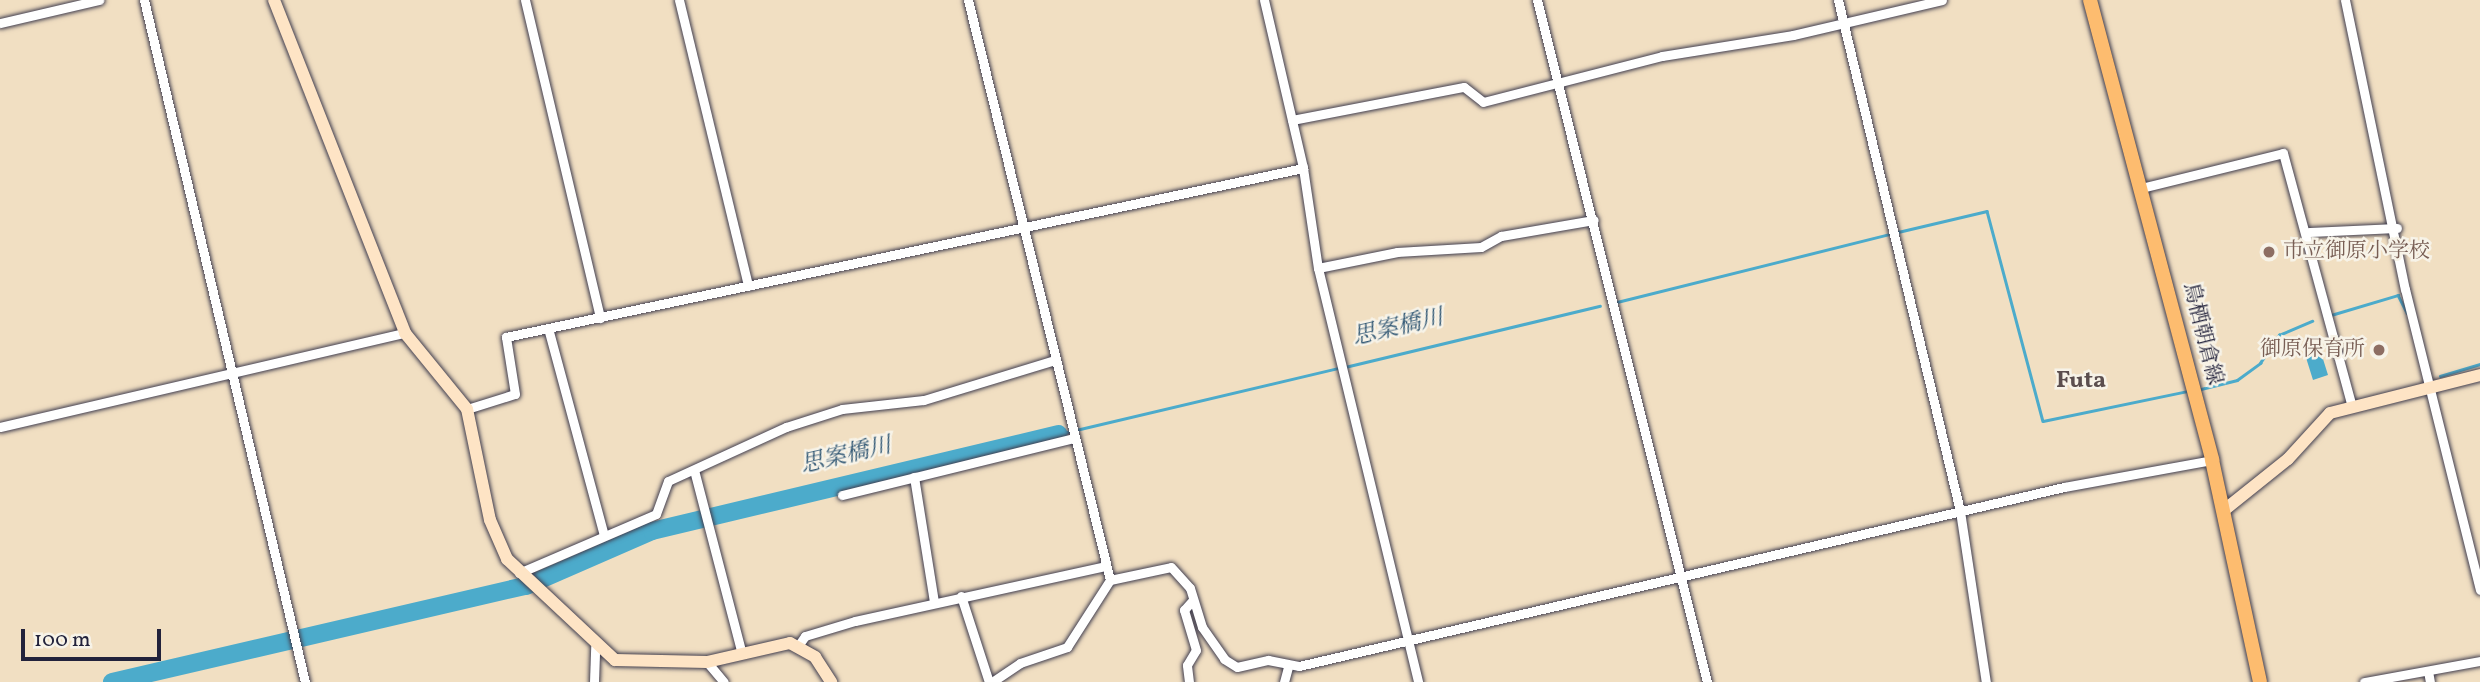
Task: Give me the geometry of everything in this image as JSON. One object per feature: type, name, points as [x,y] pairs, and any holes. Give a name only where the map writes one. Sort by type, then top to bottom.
[{"type":"main road","name":"鳥栖朝倉線","points":[[2090,0],[2212,460],[2260,682]]},
{"type":"street","points":[[0,23],[99,0]]},
{"type":"street","points":[[144,0],[305,682]]},
{"type":"street","points":[[274,0],[405,333],[467,409],[495,536],[519,573],[594,647],[615,660],[706,662],[742,653],[798,646],[819,631],[934,602],[1105,566]]},
{"type":"street","points":[[525,0],[600,318]]},
{"type":"street","points":[[679,0],[748,286]]},
{"type":"street","points":[[968,0],[1110,580]]},
{"type":"street","points":[[1264,0],[1303,168],[1318,268],[1418,682]]},
{"type":"street","points":[[1538,0],[1561,81],[1707,682]]},
{"type":"street","points":[[1838,0],[1960,512],[1986,682]]},
{"type":"street","points":[[1292,120],[1464,87],[1483,102],[1561,81],[1844,24],[1942,0]]},
{"type":"street","points":[[2346,0],[2397,228],[2405,289],[2434,387],[2480,590]]},
{"type":"street","points":[[2141,188],[2283,153],[2309,232],[2322,309],[2352,407]]},
{"type":"street","points":[[467,409],[515,394],[506,337],[1303,168]]},
{"type":"street","points":[[1318,268],[1413,250],[1481,247],[1502,236],[1594,220]]},
{"type":"street","points":[[2309,232],[2397,228]]},
{"type":"street","points":[[548,328],[604,536]]},
{"type":"street","points":[[0,427],[405,333]]},
{"type":"street","points":[[519,573],[656,514],[668,481],[842,409],[924,400],[1055,360]]},
{"type":"street","points":[[2223,511],[2280,467],[2330,413],[2480,375]]},
{"type":"street","points":[[842,495],[1074,437]]},
{"type":"street","points":[[961,596],[990,682],[1020,663],[1066,647],[1110,580],[1176,567],[1193,600],[1202,627],[1233,665],[1268,660],[1288,667],[1682,580],[1960,512],[2212,460]]},
{"type":"street","points":[[694,470],[707,507],[742,653]]},
{"type":"street","points":[[914,477],[934,602]]},
{"type":"street","points":[[1189,682],[1187,665],[1196,650],[1185,610],[1193,600]]},
{"type":"street","points":[[798,646],[815,657],[831,682]]},
{"type":"street","points":[[594,647],[594,682]]},
{"type":"street","points":[[2364,682],[2480,661]]},
{"type":"street","points":[[706,662],[724,682]]},
{"type":"street","points":[[1284,682],[1288,667]]},
{"type":"street","points":[[2428,671],[2430,682]]},
{"type":"water","points":[[2318,343],[2328,375],[2313,380],[2303,348]]},
{"type":"waterway","points":[[1898,232],[1987,211],[2043,421],[2188,391]]},
{"type":"waterway","name":"思案橋川","points":[[1617,302],[1889,234]]},
{"type":"waterway","points":[[2331,315],[2398,295],[2407,313]]},
{"type":"waterway","name":"思案橋川","points":[[1345,367],[1600,306]]},
{"type":"waterway","points":[[2201,389],[2237,380],[2260,363],[2279,335],[2312,321]]},
{"type":"waterway","points":[[2440,376],[2480,364]]},
{"type":"waterway","name":"思案橋川","points":[[1059,434],[1338,368]]},
{"type":"waterway","name":"思案橋川","points":[[112,682],[526,586],[652,531],[1059,434]]},
{"type":"place","name":"市立御原小学校","points":[[2269,252]]},
{"type":"place","name":"御原保育所","points":[[2379,350]]},
{"type":"district","name":"Futa","points":[[2081,382]]}]
